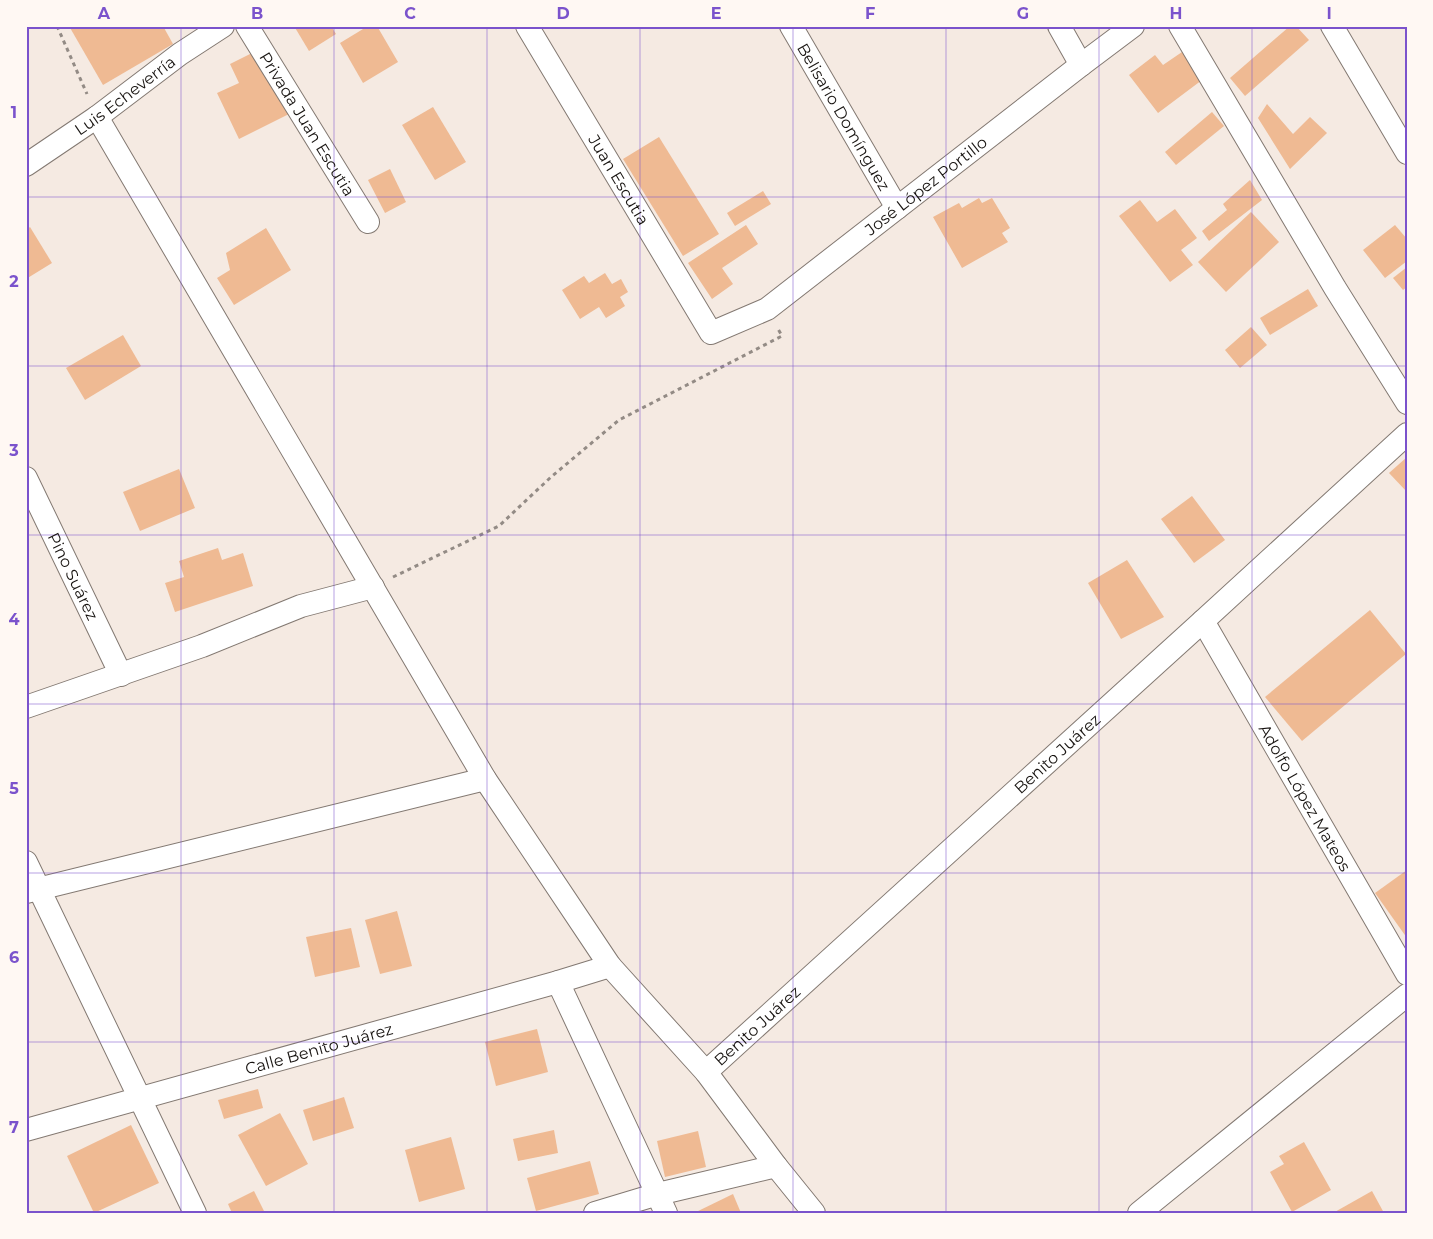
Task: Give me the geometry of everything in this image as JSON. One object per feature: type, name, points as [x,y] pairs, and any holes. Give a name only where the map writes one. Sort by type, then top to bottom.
[{"type":"street","name":"Luis Echeverría","points":[[26,165],[97,117],[180,54],[223,26]]},
{"type":"street","name":"Privada Juan Escutia","points":[[248,26],[368,222]]},
{"type":"street","name":"Juan Escutia","points":[[527,26],[711,333]]},
{"type":"street","name":"Belisario Domínguez","points":[[791,26],[898,208]]},
{"type":"street","points":[[1059,26],[1081,65]]},
{"type":"street","name":"José López Portillo","points":[[711,333],[768,309],[1133,26]]},
{"type":"street","points":[[1180,26],[1335,288],[1407,403]]},
{"type":"street","points":[[1332,26],[1407,153]]},
{"type":"street","points":[[97,117],[485,779],[610,966],[706,1072],[776,1166],[814,1213]]},
{"type":"street","name":"Benito Juárez","points":[[706,1072],[1407,434]]},
{"type":"street","name":"Pino Suárez","points":[[26,478],[121,674]]},
{"type":"street","points":[[26,707],[202,646],[301,606],[373,586]]},
{"type":"street","name":"Adolfo López Mateos","points":[[1203,621],[1407,974]]},
{"type":"street","points":[[33,890],[485,779]]},
{"type":"street","points":[[26,862],[33,890],[140,1099],[195,1213]]},
{"type":"street","name":"Calle Benito Juárez","points":[[26,1130],[610,966]]},
{"type":"street","points":[[558,982],[662,1204]]},
{"type":"street","points":[[1140,1213],[1407,995]]},
{"type":"street","points":[[595,1213],[662,1204],[776,1166]]},
{"type":"path","points":[[57,26],[97,117]]},
{"type":"path","points":[[373,586],[498,526],[619,420],[782,336],[768,309]]},
{"type":"building","points":[[69,26],[163,26],[173,44],[103,85]]},
{"type":"building","points":[[294,26],[331,26],[336,34],[309,51]]},
{"type":"building","points":[[368,26],[377,26],[398,62],[363,83],[340,43]]},
{"type":"building","points":[[1290,26],[1296,26],[1309,40],[1245,96],[1230,78]]},
{"type":"building","points":[[258,50],[289,114],[239,139],[217,93],[239,83],[230,64]]},
{"type":"building","points":[[1182,52],[1202,80],[1158,113],[1129,75],[1155,55],[1163,65]]},
{"type":"building","points":[[1267,104],[1293,134],[1310,117],[1327,133],[1290,169],[1258,118]]},
{"type":"building","points":[[433,107],[466,162],[435,180],[402,125]]},
{"type":"building","points":[[1212,112],[1224,126],[1176,165],[1165,152]]},
{"type":"building","points":[[659,137],[719,234],[683,256],[623,159]]},
{"type":"building","points":[[390,169],[406,202],[385,213],[368,180]]},
{"type":"building","points":[[1250,180],[1262,200],[1209,241],[1202,231],[1227,210],[1223,204]]},
{"type":"building","points":[[763,191],[771,204],[735,226],[727,213]]},
{"type":"building","points":[[979,198],[982,203],[992,198],[1010,228],[1002,233],[1008,242],[962,268],[933,217],[959,203],[962,208]]},
{"type":"building","points":[[1140,200],[1157,222],[1175,209],[1197,238],[1181,250],[1193,265],[1170,282],[1119,216]]},
{"type":"building","points":[[1251,212],[1279,242],[1226,292],[1198,262]]},
{"type":"building","points":[[746,225],[758,244],[722,268],[733,284],[712,299],[688,263]]},
{"type":"building","points":[[1395,225],[1407,239],[1407,261],[1385,278],[1363,250]]},
{"type":"building","points":[[30,227],[52,263],[26,279],[26,230]]},
{"type":"building","points":[[266,228],[291,270],[234,305],[217,278],[230,270],[226,253]]},
{"type":"building","points":[[1407,267],[1407,287],[1403,290],[1393,278]]},
{"type":"building","points":[[605,273],[612,284],[621,279],[628,292],[620,297],[625,306],[606,318],[599,307],[580,319],[562,290],[584,276],[589,283]]},
{"type":"building","points":[[1308,289],[1318,306],[1270,335],[1260,318]]},
{"type":"building","points":[[1251,327],[1267,345],[1240,368],[1225,350]]},
{"type":"building","points":[[123,335],[141,366],[85,400],[66,368]]},
{"type":"building","points":[[1407,457],[1407,492],[1389,473]]},
{"type":"building","points":[[179,469],[195,508],[140,531],[123,492]]},
{"type":"building","points":[[1192,496],[1225,540],[1194,563],[1161,519]]},
{"type":"building","points":[[218,548],[222,560],[243,553],[253,586],[175,612],[165,583],[184,577],[179,561]]},
{"type":"building","points":[[1127,560],[1164,617],[1121,639],[1088,583]]},
{"type":"building","points":[[1370,610],[1406,654],[1302,741],[1265,697]]},
{"type":"building","points":[[1407,870],[1407,938],[1375,893]]},
{"type":"building","points":[[397,911],[412,966],[380,974],[365,920]]},
{"type":"building","points":[[351,928],[360,967],[315,977],[306,937]]},
{"type":"building","points":[[537,1029],[548,1072],[496,1086],[485,1042]]},
{"type":"building","points":[[258,1089],[263,1108],[224,1119],[218,1100]]},
{"type":"building","points":[[344,1097],[354,1128],[313,1141],[303,1110]]},
{"type":"building","points":[[280,1113],[308,1164],[266,1186],[238,1135]]},
{"type":"building","points":[[131,1125],[159,1183],[94,1213],[67,1156]]},
{"type":"building","points":[[554,1130],[558,1153],[518,1161],[513,1139]]},
{"type":"building","points":[[698,1131],[706,1167],[665,1177],[657,1141]]},
{"type":"building","points":[[451,1137],[465,1189],[419,1202],[405,1150]]},
{"type":"building","points":[[1304,1142],[1331,1190],[1292,1212],[1270,1172],[1284,1164],[1279,1156]]},
{"type":"building","points":[[590,1161],[599,1194],[536,1211],[527,1178]]},
{"type":"building","points":[[254,1191],[265,1213],[232,1213],[228,1204]]},
{"type":"building","points":[[1372,1191],[1384,1213],[1333,1213]]},
{"type":"building","points":[[733,1194],[741,1213],[694,1213]]}]
